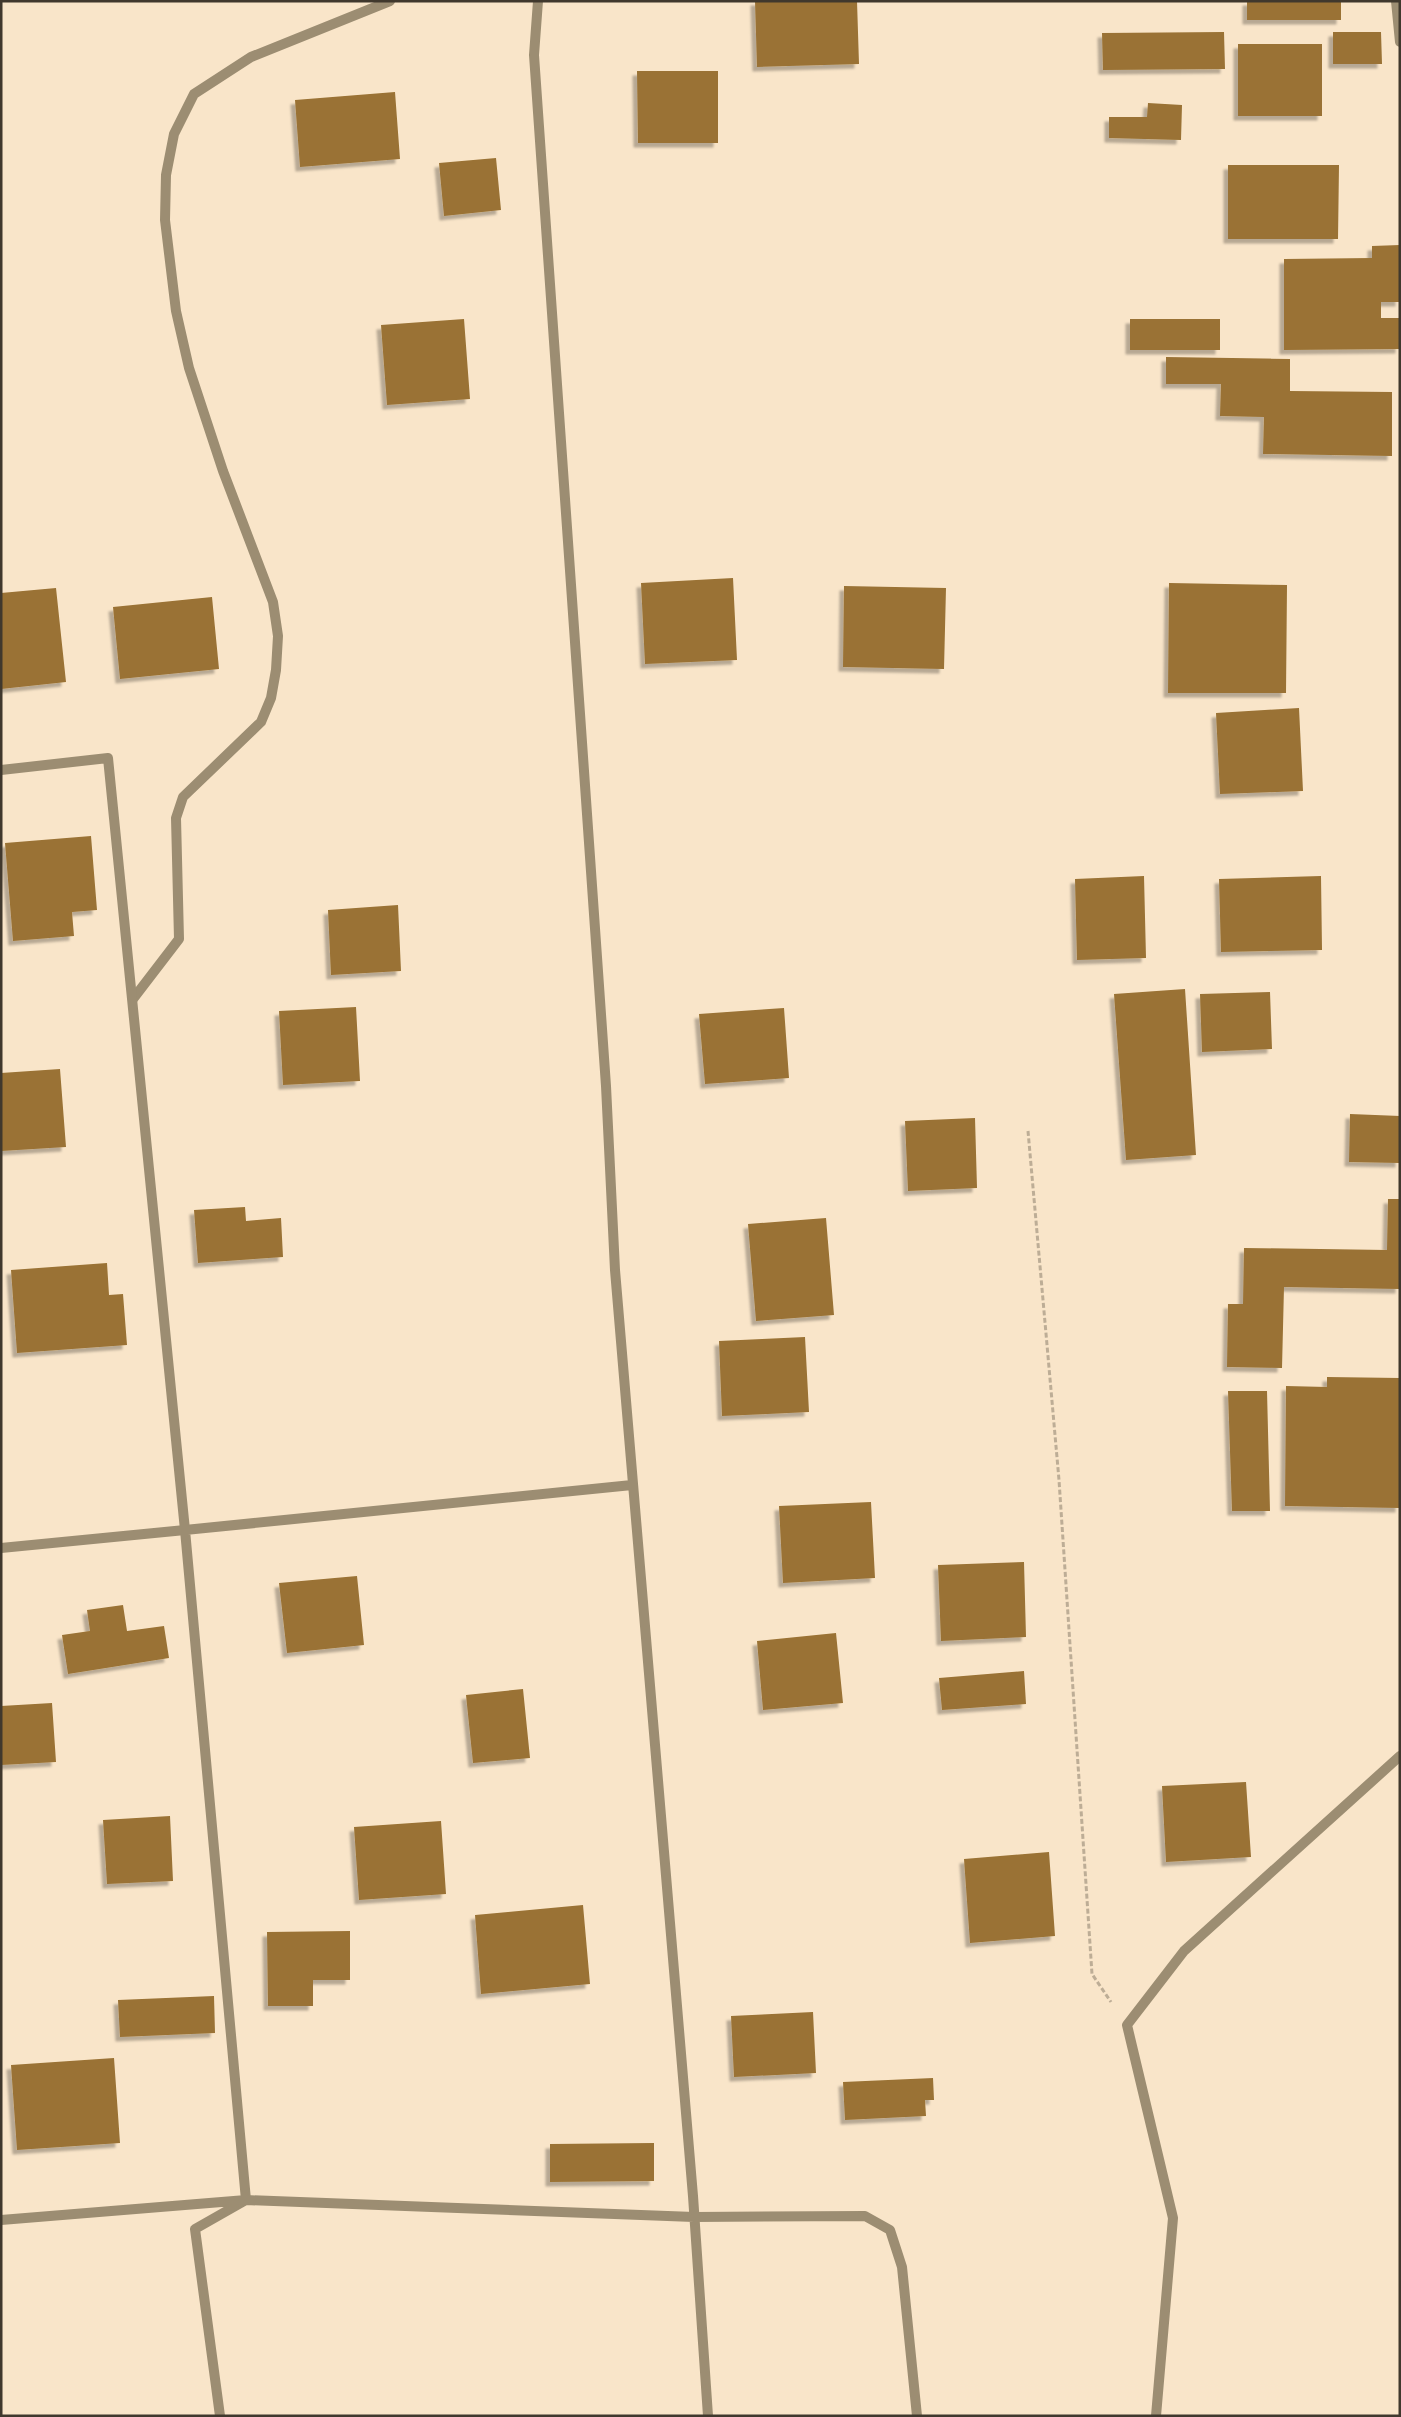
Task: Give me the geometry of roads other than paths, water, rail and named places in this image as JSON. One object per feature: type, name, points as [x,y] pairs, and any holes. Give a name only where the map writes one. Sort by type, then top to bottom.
[{"type":"street","points":[[133,999],[179,939],[176,818],[183,797],[261,722],[270,698],[276,670],[278,636],[273,602],[207,424],[189,368],[176,311],[165,220],[166,175],[174,134],[194,94],[252,57],[390,1]]},
{"type":"street","points":[[538,1],[536,8],[535,65],[606,1076],[616,1270],[632,1485],[694,2217],[708,2416]]},
{"type":"street","points":[[1396,1],[1400,42]]},
{"type":"street","points":[[1,770],[108,758],[186,1530],[246,2200]]},
{"type":"street","points":[[1,1548],[632,1485]]},
{"type":"street","points":[[1156,2416],[1173,2218],[1127,2025],[1184,1951],[1400,1756]]},
{"type":"street","points":[[220,2416],[195,2229],[246,2200]]},
{"type":"street","points":[[1,2220],[246,2200],[694,2217],[865,2216],[890,2230],[902,2267],[917,2416]]}]
